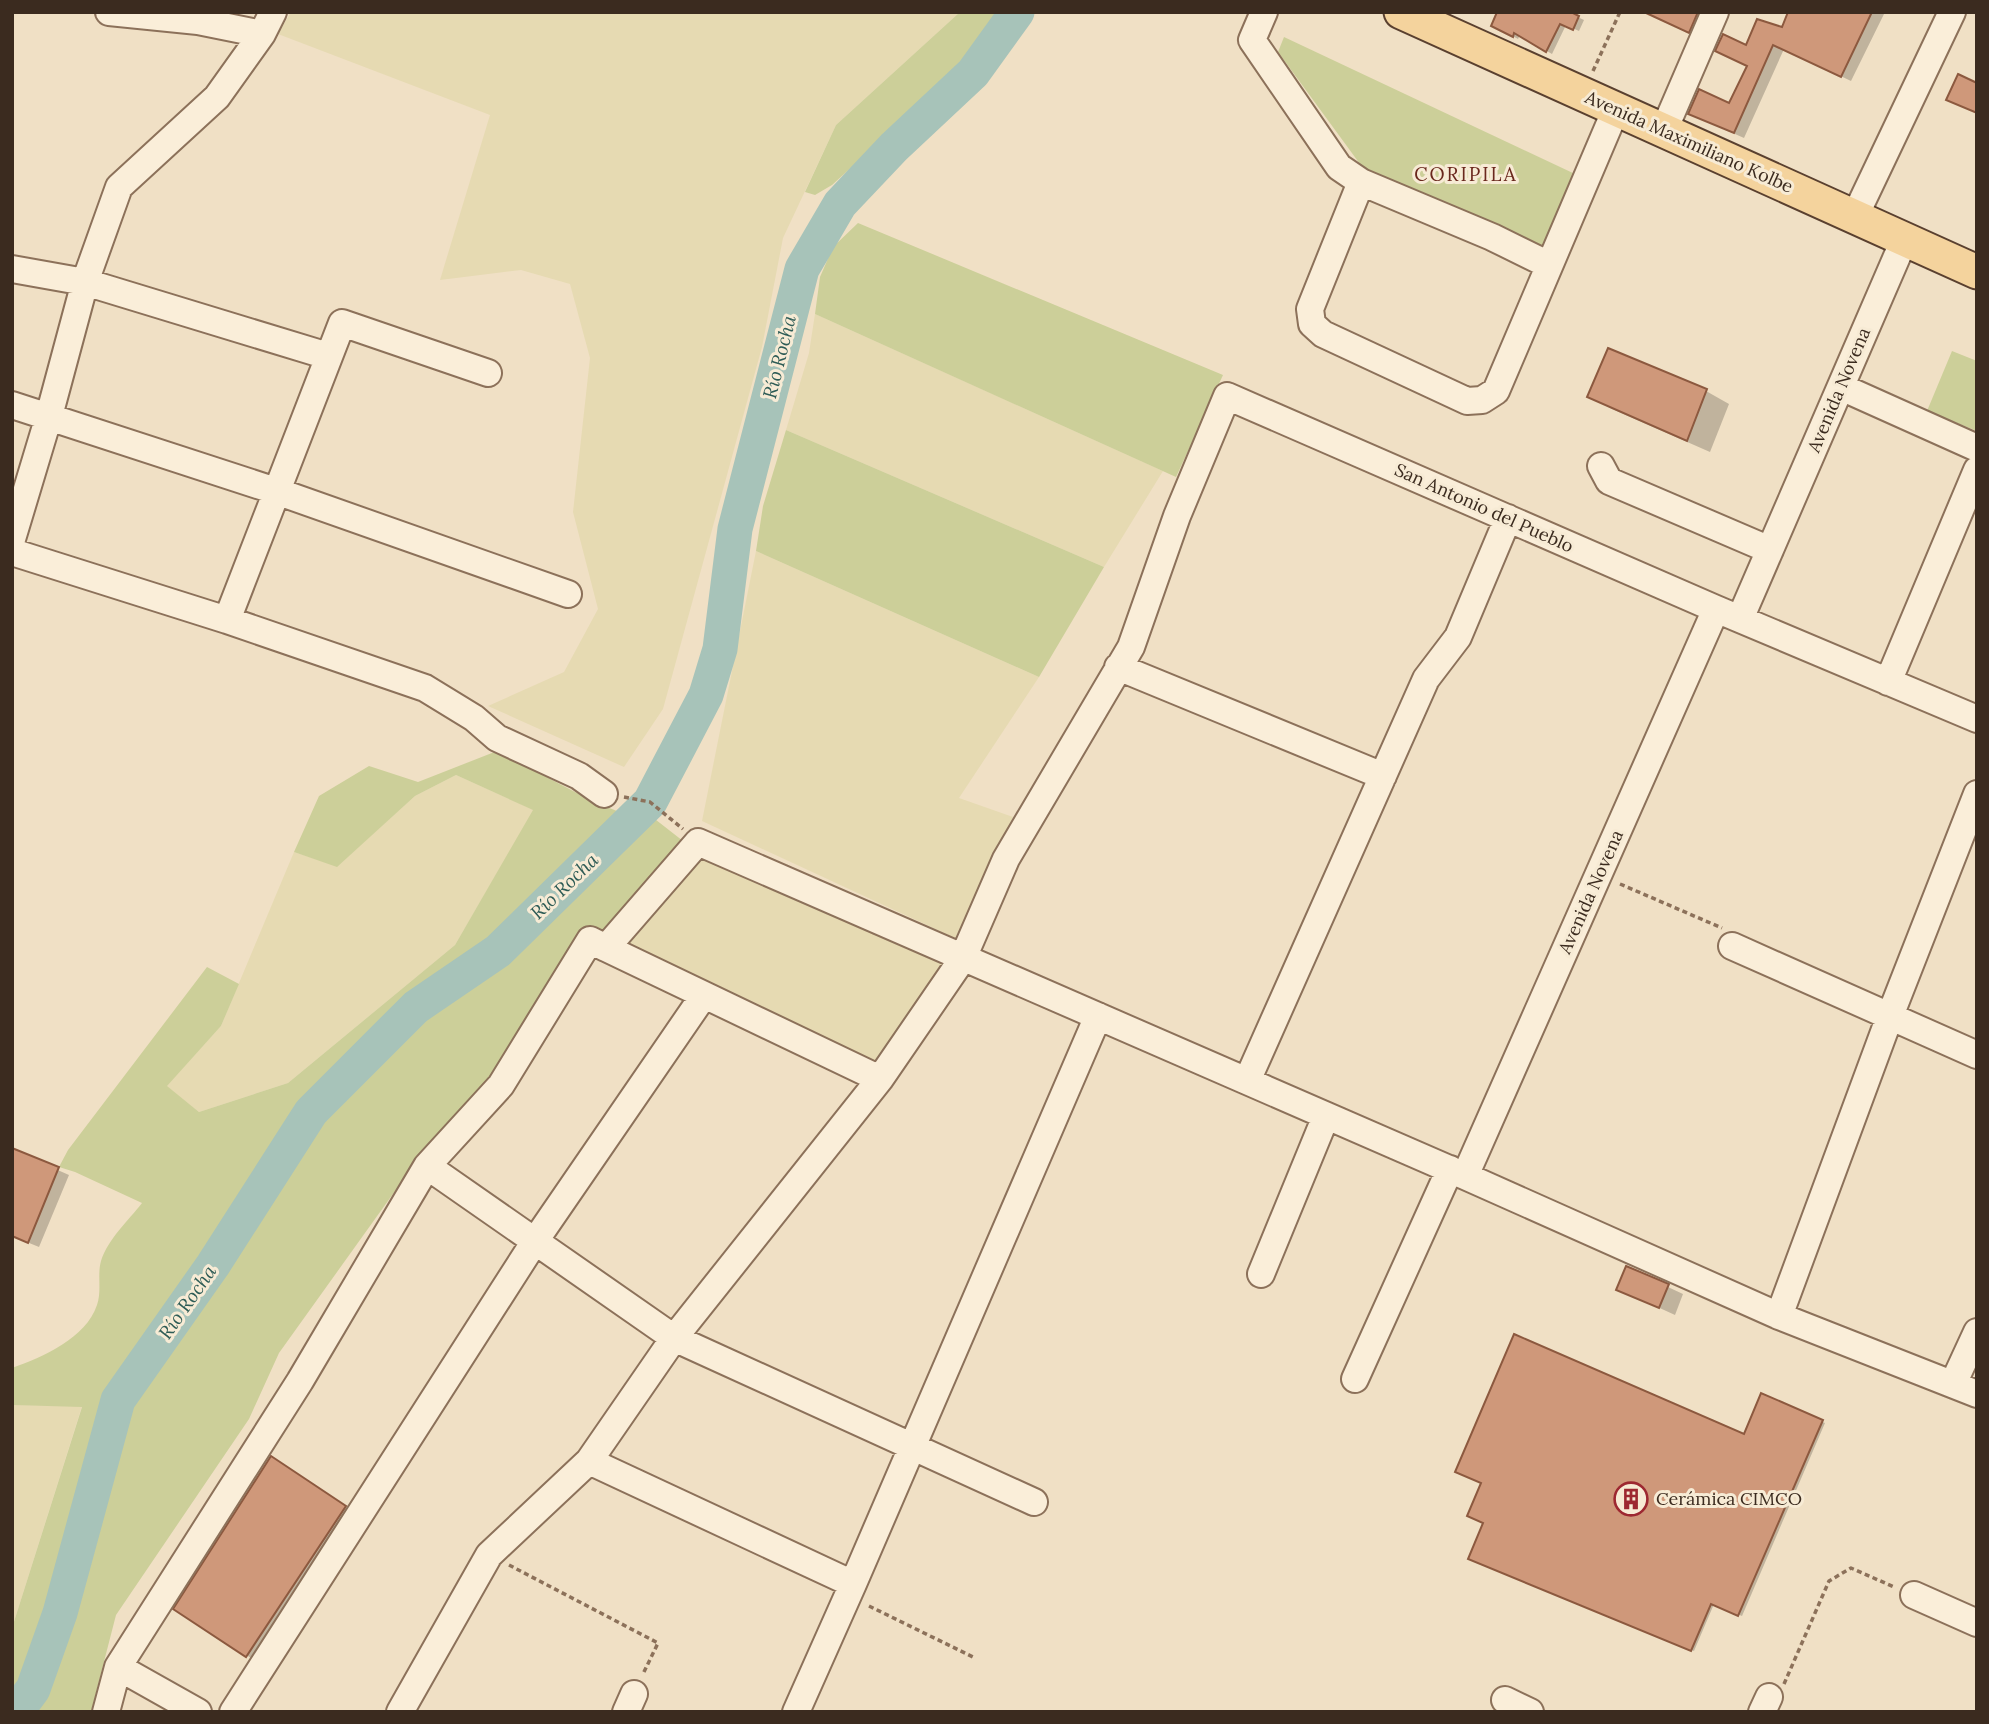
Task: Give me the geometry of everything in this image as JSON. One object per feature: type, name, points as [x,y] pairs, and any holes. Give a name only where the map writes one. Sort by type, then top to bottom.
[{"type":"main road","name":"Avenida Maximiliano Kolbe","points":[[1401,12],[1977,272]]},
{"type":"street","points":[[109,12],[198,21],[268,23]]},
{"type":"street","points":[[1264,12],[1252,40],[1339,167],[1361,182],[1492,237],[1549,265]]},
{"type":"street","points":[[1664,130],[1715,12]]},
{"type":"street","points":[[1855,216],[1952,12]]},
{"type":"street","points":[[12,539],[85,282],[119,187],[217,97],[268,23]]},
{"type":"street","points":[[1361,182],[1310,309],[1312,324],[1322,334],[1467,401],[1482,400],[1496,391],[1616,109]]},
{"type":"street","name":"Avenida Novena","points":[[1740,619],[1905,238]]},
{"type":"street","points":[[12,269],[85,282],[328,356]]},
{"type":"street","points":[[227,620],[342,323],[488,373]]},
{"type":"street","points":[[1841,387],[1977,448]]},
{"type":"street","name":"San Antonio del Pueblo","points":[[1118,667],[1131,646],[1177,516],[1227,396],[1716,609],[1977,719]]},
{"type":"street","points":[[12,405],[275,492],[568,594]]},
{"type":"street","points":[[1601,466],[1609,481],[1770,550]]},
{"type":"street","points":[[1888,682],[1977,470]]},
{"type":"street","points":[[1247,1082],[1426,679],[1458,637],[1508,518]]},
{"type":"street","points":[[12,552],[227,620],[425,688],[474,718],[496,738],[579,776],[604,794]]},
{"type":"street","name":"Avenida Novena","points":[[1354,1379],[1458,1172],[1598,875],[1716,609]]},
{"type":"street","points":[[400,1712],[489,1555],[589,1461],[674,1338],[880,1079],[962,958],[1006,859],[1118,667],[1383,776]]},
{"type":"street","points":[[1779,1316],[1889,1016],[1977,794]]},
{"type":"street","points":[[606,947],[698,842],[1458,1172],[1779,1316],[1965,1389],[1977,1332]]},
{"type":"street","points":[[106,1712],[118,1667],[300,1381],[427,1166],[501,1085],[590,940],[880,1079]]},
{"type":"street","points":[[1732,946],[1977,1055]]},
{"type":"street","points":[[233,1712],[535,1241],[704,995]]},
{"type":"street","points":[[796,1712],[1098,1016]]},
{"type":"street","points":[[1261,1274],[1326,1115]]},
{"type":"street","points":[[427,1166],[674,1338],[1034,1502]]},
{"type":"street","points":[[589,1461],[850,1590]]},
{"type":"street","points":[[1914,1595],[1977,1623]]},
{"type":"street","points":[[118,1667],[198,1712]]},
{"type":"street","points":[[1505,1700],[1530,1712]]},
{"type":"path","points":[[1583,94],[1620,12]]},
{"type":"path","points":[[604,794],[650,802],[698,842]]},
{"type":"path","points":[[1598,875],[1728,930],[1732,946]]},
{"type":"path","points":[[489,1555],[658,1643],[630,1703]]},
{"type":"path","points":[[1766,1704],[1786,1682],[1829,1581],[1851,1568],[1914,1595]]},
{"type":"path","points":[[850,1590],[975,1658]]},
{"type":"shaded area","points":[[291,12],[960,12],[836,125],[783,238],[762,347],[663,709],[624,767],[488,706],[564,672],[598,609],[573,512],[590,358],[570,284],[521,270],[440,280],[490,115],[278,34]]},
{"type":"shaded area","points":[[815,314],[1163,471],[1104,567],[786,430],[809,353]]},
{"type":"shaded area","points":[[756,551],[1039,677],[959,798],[1013,817],[957,939],[702,821]]},
{"type":"shaded area","points":[[456,775],[534,810],[455,945],[288,1083],[199,1112],[166,1086],[221,1026],[294,852],[337,866],[415,796]]},
{"type":"shaded area","points":[[700,856],[944,964],[875,1066],[623,944]]},
{"type":"shaded area","points":[[12,1405],[82,1406],[12,1628]]},
{"type":"green space","points":[[960,12],[999,12],[964,65],[832,185],[815,195],[805,192],[836,125]]},
{"type":"green space","points":[[1284,37],[1575,174],[1541,251],[1511,238],[1507,228],[1415,189],[1403,192],[1368,175],[1278,52]]},
{"type":"green space","points":[[858,223],[1223,375],[1176,477],[815,314],[820,277],[833,247]]},
{"type":"green space","points":[[1952,351],[1977,361],[1977,431],[1927,411]]},
{"type":"green space","points":[[786,430],[1104,567],[1039,677],[756,551],[763,506]]},
{"type":"green space","points":[[497,751],[594,802],[617,811],[541,890],[469,957],[413,992],[304,1101],[207,1251],[106,1398],[38,1643],[20,1686],[12,1695],[12,1628],[82,1407],[12,1405],[12,1368],[62,1345],[91,1317],[97,1305],[100,1266],[104,1253],[142,1203],[59,1167],[68,1150],[207,967],[239,984],[221,1026],[167,1086],[199,1112],[288,1083],[455,945],[533,810],[456,775],[415,796],[337,867],[294,852],[319,796],[369,766],[418,782]]},
{"type":"green space","points":[[651,816],[683,841],[495,1077],[423,1152],[279,1353],[249,1419],[116,1615],[91,1712],[27,1712],[44,1687],[73,1597],[129,1400],[317,1122],[418,1016],[496,966]]},
{"type":"building","points":[[1497,12],[1571,12],[1579,16],[1573,30],[1560,24],[1546,52],[1514,33],[1513,37],[1491,26]]},
{"type":"building","points":[[1644,12],[1698,12],[1689,33]]},
{"type":"building","points":[[1788,12],[1872,12],[1841,77],[1773,45],[1734,133],[1688,114],[1699,89],[1729,103],[1747,66],[1715,51],[1723,34],[1746,45],[1757,19],[1782,27]]},
{"type":"building","points":[[1958,74],[1977,83],[1977,113],[1946,100]]},
{"type":"building","points":[[1608,348],[1707,389],[1687,441],[1587,397]]},
{"type":"building","points":[[12,1148],[59,1167],[28,1243],[12,1236]]},
{"type":"building","points":[[1626,1266],[1669,1284],[1659,1308],[1616,1290]]},
{"type":"building","name":"Cerámica CIMCO","points":[[1514,1334],[1744,1434],[1761,1393],[1823,1420],[1738,1616],[1711,1604],[1691,1651],[1468,1559],[1483,1523],[1467,1516],[1481,1483],[1455,1472]]},
{"type":"building","points":[[271,1456],[346,1506],[246,1657],[173,1609]]},
{"type":"waterway","name":"Río Rocha","points":[[16,1712],[33,1689],[60,1613],[118,1400],[213,1265],[311,1112],[416,1007],[498,951],[650,802],[706,695],[720,649],[735,529],[802,269],[840,204],[894,147],[973,73],[1017,12]]},
{"type":"place","name":"Cerámica CIMCO","points":[[1631,1499]]},
{"type":"district","name":"CORIPILA","points":[[1466,174]]}]
